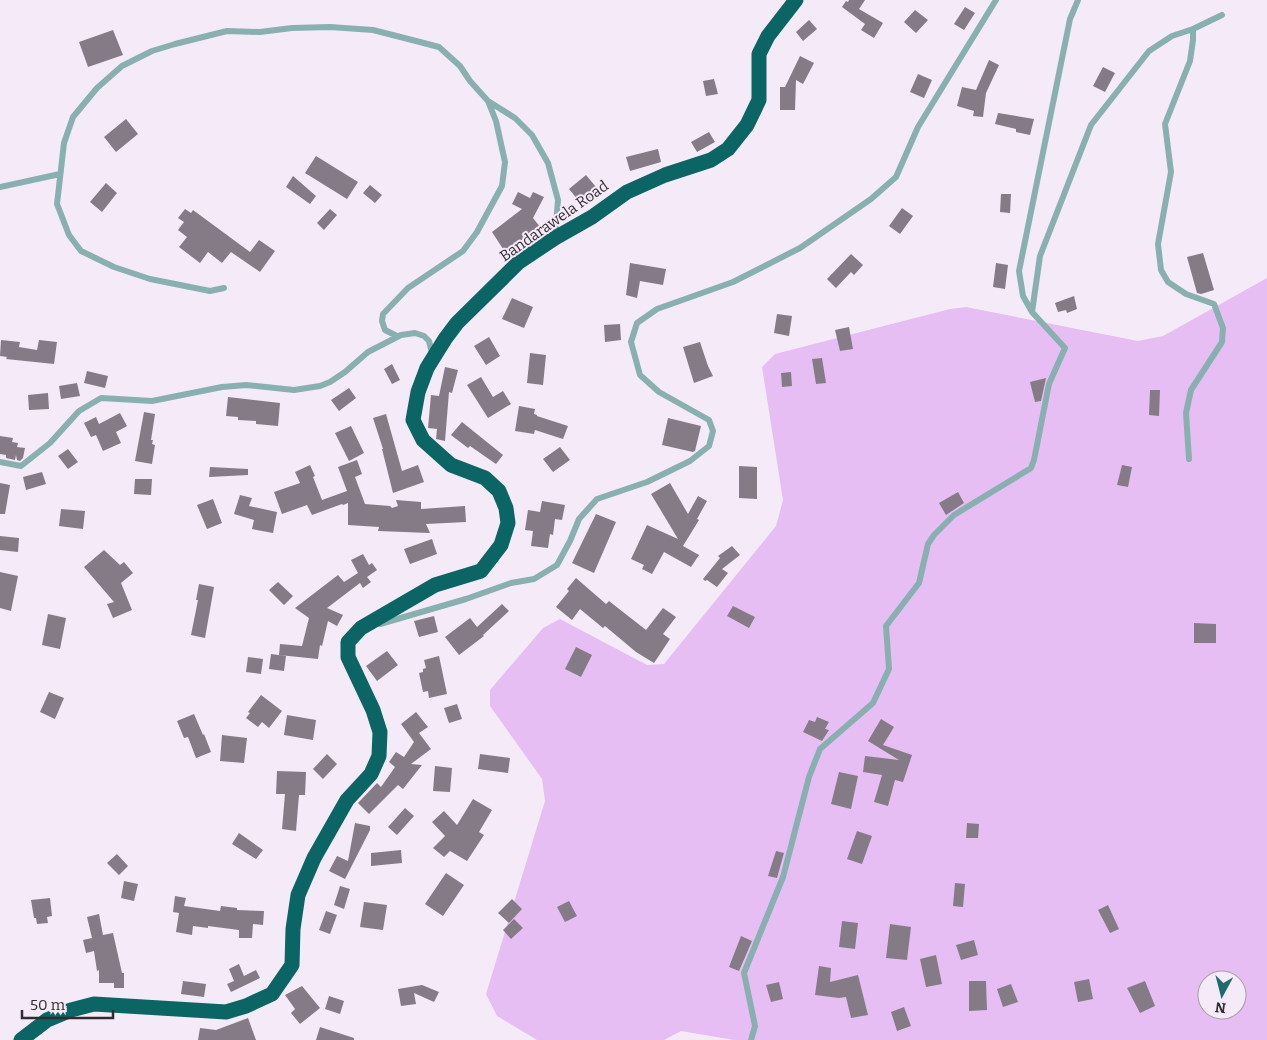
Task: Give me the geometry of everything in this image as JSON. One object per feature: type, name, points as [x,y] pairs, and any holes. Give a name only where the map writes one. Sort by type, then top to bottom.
[{"type":"highway","name":"Bandarawela Road","points":[[21,1040],[47,1020],[71,1010],[94,1004],[226,1012],[246,1006],[272,994],[292,965],[293,929],[298,895],[314,858],[348,800],[371,774],[379,756],[380,732],[373,710],[348,657],[348,642],[357,631],[435,585],[481,571],[501,545],[508,523],[506,508],[499,491],[485,478],[451,465],[423,440],[413,420],[418,392],[427,368],[445,339],[464,316],[519,262],[555,238],[592,217],[627,192],[665,175],[711,160],[728,149],[747,125],[759,100],[759,54],[768,36],[796,0]]},
{"type":"lane","points":[[362,628],[466,599],[511,583],[534,579],[557,565],[570,542],[579,519],[597,499],[647,482],[690,461],[709,446],[714,431],[709,420],[659,392],[640,375],[632,342],[637,323],[657,309],[732,282],[800,248],[871,199],[896,177],[918,127],[996,0]]},
{"type":"lane","points":[[751,1040],[755,1026],[744,973],[783,876],[809,777],[820,749],[873,703],[888,669],[886,626],[919,583],[928,544],[934,535],[954,516],[1031,468],[1034,460],[1049,384],[1065,348],[1032,312],[1023,296],[1019,271],[1070,19],[1078,0]]},
{"type":"lane","points":[[1032,312],[1040,256],[1091,125],[1149,51],[1172,36],[1193,29],[1222,15]]},
{"type":"lane","points":[[224,288],[210,291],[150,279],[114,268],[81,251],[69,235],[57,204],[64,143],[73,117],[97,88],[122,66],[152,51],[227,31],[260,32],[292,28],[330,27],[373,30],[439,47],[460,66],[470,82],[488,101],[515,118],[532,135],[548,163],[558,200],[555,238]]},
{"type":"lane","points":[[1190,459],[1186,413],[1191,390],[1222,342],[1223,328],[1214,304],[1186,294],[1168,282],[1161,270],[1158,244],[1171,172],[1165,124],[1190,61],[1194,40],[1193,29]]},
{"type":"lane","points":[[397,336],[386,330],[382,321],[383,314],[408,288],[463,252],[477,232],[502,186],[505,162],[496,121],[488,101]]},
{"type":"lane","points":[[0,188],[60,174]]},
{"type":"lane","points":[[0,462],[22,466],[50,443],[78,411],[101,398],[152,401],[222,387],[246,385],[294,390],[320,386],[345,372],[368,352],[397,336],[415,333],[424,336],[429,341],[432,349],[432,360]]},
{"type":"shaded area","points":[[1267,278],[1267,1040],[734,1040],[681,1031],[664,1040],[537,1040],[497,1016],[486,994],[545,801],[542,779],[490,706],[490,690],[543,628],[560,619],[647,665],[664,664],[776,526],[783,500],[762,367],[775,354],[950,309],[966,307],[1138,341],[1163,336]]},
{"type":"building","points":[[849,0],[865,0],[859,9],[883,23],[874,38],[861,30],[865,24],[842,7]]},
{"type":"building","points":[[965,7],[975,13],[964,30],[954,24]]},
{"type":"building","points":[[915,10],[928,20],[916,33],[904,22]]},
{"type":"building","points":[[809,20],[817,29],[803,41],[796,32]]},
{"type":"building","points":[[113,30],[123,55],[88,67],[79,42]]},
{"type":"building","points":[[800,56],[814,63],[803,84],[796,80],[795,110],[780,110],[780,87],[785,87]]},
{"type":"building","points":[[989,60],[999,65],[986,93],[983,117],[973,116],[974,111],[957,106],[962,87],[976,90]]},
{"type":"building","points":[[1103,67],[1115,73],[1105,92],[1093,86]]},
{"type":"building","points":[[918,74],[932,80],[924,98],[910,92]]},
{"type":"building","points":[[714,79],[718,94],[706,96],[703,81]]},
{"type":"building","points":[[998,113],[1034,119],[1030,135],[1016,132],[1016,129],[995,124]]},
{"type":"building","points":[[126,119],[138,134],[116,152],[104,137]]},
{"type":"building","points":[[709,132],[715,142],[697,152],[691,142]]},
{"type":"building","points":[[658,149],[661,162],[630,171],[626,157]]},
{"type":"building","points":[[316,156],[358,182],[347,199],[305,173]]},
{"type":"building","points":[[586,175],[601,193],[583,206],[569,189]]},
{"type":"building","points":[[293,176],[316,196],[310,204],[286,187]]},
{"type":"building","points":[[106,183],[117,193],[102,212],[90,202]]},
{"type":"building","points":[[370,185],[382,195],[375,203],[363,193]]},
{"type":"building","points":[[518,192],[530,198],[533,192],[544,197],[533,218],[541,228],[505,252],[492,232],[522,209],[512,204]]},
{"type":"building","points":[[1001,194],[1011,194],[1010,213],[1000,212]]},
{"type":"building","points":[[902,208],[913,216],[900,234],[889,226]]},
{"type":"building","points":[[185,209],[191,213],[193,210],[250,252],[259,240],[275,251],[260,272],[231,252],[222,263],[208,252],[200,263],[179,247],[187,237],[178,230],[184,222],[178,218]]},
{"type":"building","points":[[330,209],[337,215],[324,230],[317,223]]},
{"type":"building","points":[[1203,253],[1214,290],[1201,294],[1197,293],[1187,257]]},
{"type":"building","points":[[851,254],[863,265],[854,275],[851,272],[836,288],[827,279]]},
{"type":"building","points":[[630,263],[666,269],[663,285],[640,281],[637,298],[626,295]]},
{"type":"building","points":[[996,263],[1008,265],[1005,289],[993,287]]},
{"type":"building","points":[[1074,296],[1077,309],[1067,313],[1066,310],[1058,312],[1055,303]]},
{"type":"building","points":[[512,298],[533,307],[524,328],[502,319]]},
{"type":"building","points":[[777,314],[792,316],[789,336],[774,333]]},
{"type":"building","points":[[620,324],[621,340],[605,342],[604,325]]},
{"type":"building","points":[[849,327],[853,349],[840,351],[835,330]]},
{"type":"building","points":[[489,337],[500,356],[486,365],[474,346]]},
{"type":"building","points":[[1,340],[20,342],[19,347],[37,350],[39,340],[57,342],[54,364],[6,359],[7,357],[0,356]]},
{"type":"building","points":[[700,342],[713,376],[694,383],[683,347]]},
{"type":"building","points":[[530,353],[546,355],[543,385],[527,383]]},
{"type":"building","points":[[822,358],[826,383],[816,384],[812,359]]},
{"type":"building","points":[[392,364],[400,380],[392,384],[384,369]]},
{"type":"building","points":[[445,367],[458,370],[452,393],[449,392],[445,441],[436,439],[437,429],[428,428],[431,395],[439,396]]},
{"type":"building","points":[[87,371],[108,376],[105,388],[84,383]]},
{"type":"building","points":[[791,372],[792,386],[782,387],[781,373]]},
{"type":"building","points":[[481,377],[493,397],[503,391],[511,404],[488,418],[467,385]]},
{"type":"building","points":[[1046,378],[1041,401],[1035,402],[1030,382]]},
{"type":"building","points":[[77,383],[80,396],[61,399],[59,386]]},
{"type":"building","points":[[349,388],[356,398],[339,411],[331,400]]},
{"type":"building","points":[[1150,390],[1160,390],[1159,416],[1149,415]]},
{"type":"building","points":[[48,393],[49,409],[29,410],[28,395]]},
{"type":"building","points":[[228,397],[280,403],[278,426],[256,424],[256,421],[238,420],[238,417],[226,416]]},
{"type":"building","points":[[519,406],[535,409],[534,414],[537,416],[568,426],[563,439],[535,430],[534,434],[515,431]]},
{"type":"building","points":[[144,412],[155,414],[151,440],[153,440],[152,444],[155,445],[152,464],[135,461]]},
{"type":"building","points":[[120,413],[127,426],[116,432],[121,443],[103,451],[96,435],[91,437],[84,423],[96,417],[99,424]]},
{"type":"building","points":[[386,414],[402,471],[418,465],[424,482],[393,493],[383,449],[373,418]]},
{"type":"building","points":[[668,418],[701,426],[695,451],[662,445]]},
{"type":"building","points":[[462,422],[503,455],[496,464],[470,446],[468,448],[451,435]]},
{"type":"building","points":[[351,426],[364,453],[349,461],[335,433]]},
{"type":"building","points":[[0,436],[13,438],[12,442],[18,443],[17,447],[25,448],[23,458],[20,461],[17,460],[16,455],[15,460],[0,454]]},
{"type":"building","points":[[560,447],[570,460],[553,472],[543,459]]},
{"type":"building","points":[[68,449],[78,462],[68,469],[58,456]]},
{"type":"building","points":[[357,460],[362,474],[355,477],[365,504],[390,506],[392,508],[398,506],[396,500],[421,502],[421,509],[465,506],[466,522],[426,524],[430,533],[378,531],[379,527],[348,525],[348,503],[312,515],[307,505],[282,514],[274,492],[300,483],[295,472],[310,465],[322,500],[347,491],[338,467]]},
{"type":"building","points":[[1122,465],[1132,467],[1128,487],[1117,485]]},
{"type":"building","points":[[739,466],[757,467],[757,499],[739,498]]},
{"type":"building","points":[[210,467],[248,469],[248,475],[209,477]]},
{"type":"building","points":[[42,472],[46,484],[26,490],[23,477]]},
{"type":"building","points":[[135,479],[152,479],[151,495],[134,494]]},
{"type":"building","points":[[0,483],[10,485],[5,514],[0,514]]},
{"type":"building","points":[[670,483],[688,514],[698,496],[707,501],[697,519],[699,520],[683,546],[699,555],[691,567],[664,552],[652,574],[642,569],[644,565],[631,559],[647,525],[678,539],[651,494]]},
{"type":"building","points":[[958,492],[964,503],[946,515],[939,503]]},
{"type":"building","points":[[240,495],[252,498],[249,506],[277,512],[273,533],[252,529],[254,520],[234,514]]},
{"type":"building","points":[[213,499],[222,523],[207,529],[197,505]]},
{"type":"building","points":[[542,501],[565,505],[562,520],[555,519],[553,535],[550,534],[548,548],[531,546],[533,531],[525,530],[528,510],[540,512]]},
{"type":"building","points":[[61,509],[85,511],[83,529],[59,526]]},
{"type":"building","points":[[596,514],[616,522],[594,573],[572,563]]},
{"type":"building","points":[[0,536],[19,538],[18,552],[0,550]]},
{"type":"building","points":[[432,539],[437,554],[410,564],[404,549]]},
{"type":"building","points":[[732,546],[740,555],[722,569],[728,573],[717,587],[707,580],[705,581],[703,579],[720,558],[718,556]]},
{"type":"building","points":[[104,550],[120,565],[124,562],[133,573],[121,583],[132,610],[113,618],[107,604],[114,602],[84,567]]},
{"type":"building","points":[[363,554],[369,565],[372,563],[377,570],[367,577],[371,582],[363,588],[360,583],[327,608],[343,615],[337,626],[328,621],[322,646],[320,645],[318,659],[279,655],[280,644],[302,646],[309,618],[295,608],[338,575],[344,582],[358,573],[351,560]]},
{"type":"building","points":[[0,572],[18,576],[11,611],[0,608]]},
{"type":"building","points":[[576,578],[606,604],[609,601],[646,630],[663,608],[676,617],[663,634],[670,639],[654,663],[636,652],[605,626],[603,628],[580,609],[572,620],[556,607],[569,591],[567,589]]},
{"type":"building","points":[[278,582],[293,596],[284,605],[269,590]]},
{"type":"building","points":[[199,584],[214,587],[205,638],[191,635]]},
{"type":"building","points":[[502,604],[509,611],[484,636],[459,655],[445,637],[470,618],[477,627]]},
{"type":"building","points":[[733,606],[755,617],[749,628],[727,616]]},
{"type":"building","points":[[48,614],[66,618],[60,649],[42,645]]},
{"type":"building","points":[[434,616],[438,632],[419,637],[414,621]]},
{"type":"building","points":[[1194,623],[1216,624],[1216,643],[1194,643]]},
{"type":"building","points":[[576,647],[592,655],[581,677],[565,669]]},
{"type":"building","points":[[387,651],[398,665],[377,681],[366,666]]},
{"type":"building","points":[[271,654],[286,656],[284,671],[269,669]]},
{"type":"building","points":[[439,656],[447,694],[429,698],[428,691],[423,692],[419,673],[423,672],[423,669],[426,668],[424,660]]},
{"type":"building","points":[[248,657],[263,659],[261,674],[246,672]]},
{"type":"building","points":[[49,692],[64,698],[55,719],[40,712]]},
{"type":"building","points":[[261,695],[282,711],[269,728],[262,722],[258,727],[246,718],[250,713],[248,712]]},
{"type":"building","points":[[457,704],[462,719],[449,723],[444,708]]},
{"type":"building","points":[[416,712],[428,727],[419,733],[431,749],[411,764],[422,765],[403,789],[398,785],[369,814],[358,803],[377,783],[381,787],[395,767],[389,762],[396,752],[404,757],[414,742],[401,724]]},
{"type":"building","points":[[194,714],[211,752],[196,758],[188,737],[184,738],[177,721]]},
{"type":"building","points":[[287,715],[316,720],[313,740],[284,735]]},
{"type":"building","points":[[817,717],[829,722],[825,729],[829,730],[822,741],[803,732],[809,720],[815,722]]},
{"type":"building","points":[[881,719],[894,727],[883,745],[912,755],[903,782],[895,780],[888,806],[874,802],[882,775],[863,772],[865,756],[899,760],[868,741]]},
{"type":"building","points":[[222,735],[247,738],[244,763],[220,761]]},
{"type":"building","points":[[327,754],[337,764],[323,779],[313,769]]},
{"type":"building","points":[[480,754],[510,758],[508,773],[478,769]]},
{"type":"building","points":[[435,766],[452,768],[450,792],[433,791]]},
{"type":"building","points":[[277,771],[306,772],[305,795],[299,795],[296,831],[282,829],[285,794],[276,794]]},
{"type":"building","points":[[839,772],[858,776],[851,809],[831,804]]},
{"type":"building","points":[[473,799],[492,810],[479,832],[484,835],[467,861],[450,851],[444,857],[433,848],[445,836],[432,822],[444,811],[457,825]]},
{"type":"building","points":[[405,808],[414,816],[397,835],[388,827]]},
{"type":"building","points":[[355,823],[370,826],[370,830],[345,879],[329,871],[337,856],[348,861]]},
{"type":"building","points":[[967,823],[979,824],[978,838],[966,838]]},
{"type":"building","points":[[857,831],[872,836],[862,864],[847,859]]},
{"type":"building","points":[[239,833],[263,850],[256,859],[232,844]]},
{"type":"building","points":[[401,850],[402,863],[371,866],[371,853]]},
{"type":"building","points":[[776,851],[784,853],[777,878],[768,876]]},
{"type":"building","points":[[117,854],[128,866],[119,875],[107,863]]},
{"type":"building","points":[[446,873],[464,885],[443,916],[425,904]]},
{"type":"building","points":[[124,881],[138,884],[134,901],[121,898]]},
{"type":"building","points":[[955,883],[965,884],[963,907],[953,906]]},
{"type":"building","points":[[340,886],[350,889],[344,909],[334,905]]},
{"type":"building","points":[[175,896],[186,898],[184,906],[220,911],[221,906],[237,908],[237,910],[264,911],[263,925],[253,924],[252,938],[239,938],[239,930],[208,926],[208,928],[193,926],[192,935],[176,932],[179,913],[173,912]]},
{"type":"building","points":[[50,898],[52,916],[47,917],[48,923],[37,924],[31,900]]},
{"type":"building","points":[[512,899],[522,909],[509,923],[498,913]]},
{"type":"building","points":[[569,901],[577,916],[565,922],[557,907]]},
{"type":"building","points":[[364,902],[387,905],[383,930],[360,927]]},
{"type":"building","points":[[1108,905],[1119,929],[1110,933],[1098,910]]},
{"type":"building","points":[[326,911],[337,915],[330,934],[319,930]]},
{"type":"building","points":[[99,914],[103,935],[113,933],[122,973],[124,973],[124,988],[114,988],[114,983],[99,983],[99,970],[97,971],[94,951],[86,953],[83,940],[92,938],[87,917]]},
{"type":"building","points":[[514,919],[523,928],[511,939],[503,930]]},
{"type":"building","points":[[842,921],[858,923],[855,949],[839,947]]},
{"type":"building","points":[[890,924],[911,927],[907,960],[886,958]]},
{"type":"building","points":[[741,936],[752,941],[739,971],[729,967]]},
{"type":"building","points":[[974,940],[978,955],[961,960],[956,945]]},
{"type":"building","points":[[936,955],[942,984],[926,987],[920,959]]},
{"type":"building","points":[[239,964],[244,976],[256,970],[260,978],[231,992],[227,984],[234,981],[229,969]]},
{"type":"building","points":[[819,966],[831,968],[830,982],[858,975],[868,1015],[851,1018],[846,997],[815,995]]},
{"type":"building","points":[[1089,979],[1093,999],[1078,1002],[1074,982]]},
{"type":"building","points":[[183,981],[206,984],[204,997],[181,994]]},
{"type":"building","points":[[969,981],[986,981],[987,1010],[969,1011]]},
{"type":"building","points":[[1145,981],[1155,1006],[1140,1013],[1127,988]]},
{"type":"building","points":[[779,982],[783,999],[771,1002],[766,985]]},
{"type":"building","points":[[1011,984],[1018,1002],[1003,1007],[997,989]]},
{"type":"building","points":[[422,985],[439,992],[434,1002],[414,993],[416,1004],[401,1006],[398,989]]},
{"type":"building","points":[[302,986],[320,1008],[300,1024],[291,1013],[295,1009],[285,995]]},
{"type":"building","points":[[329,996],[344,1001],[340,1014],[325,1009]]},
{"type":"building","points":[[904,1007],[911,1026],[897,1031],[891,1012]]},
{"type":"building","points":[[248,1018],[256,1040],[198,1040],[200,1028],[216,1030]]},
{"type":"building","points":[[320,1027],[354,1038],[354,1040],[316,1040]]}]
